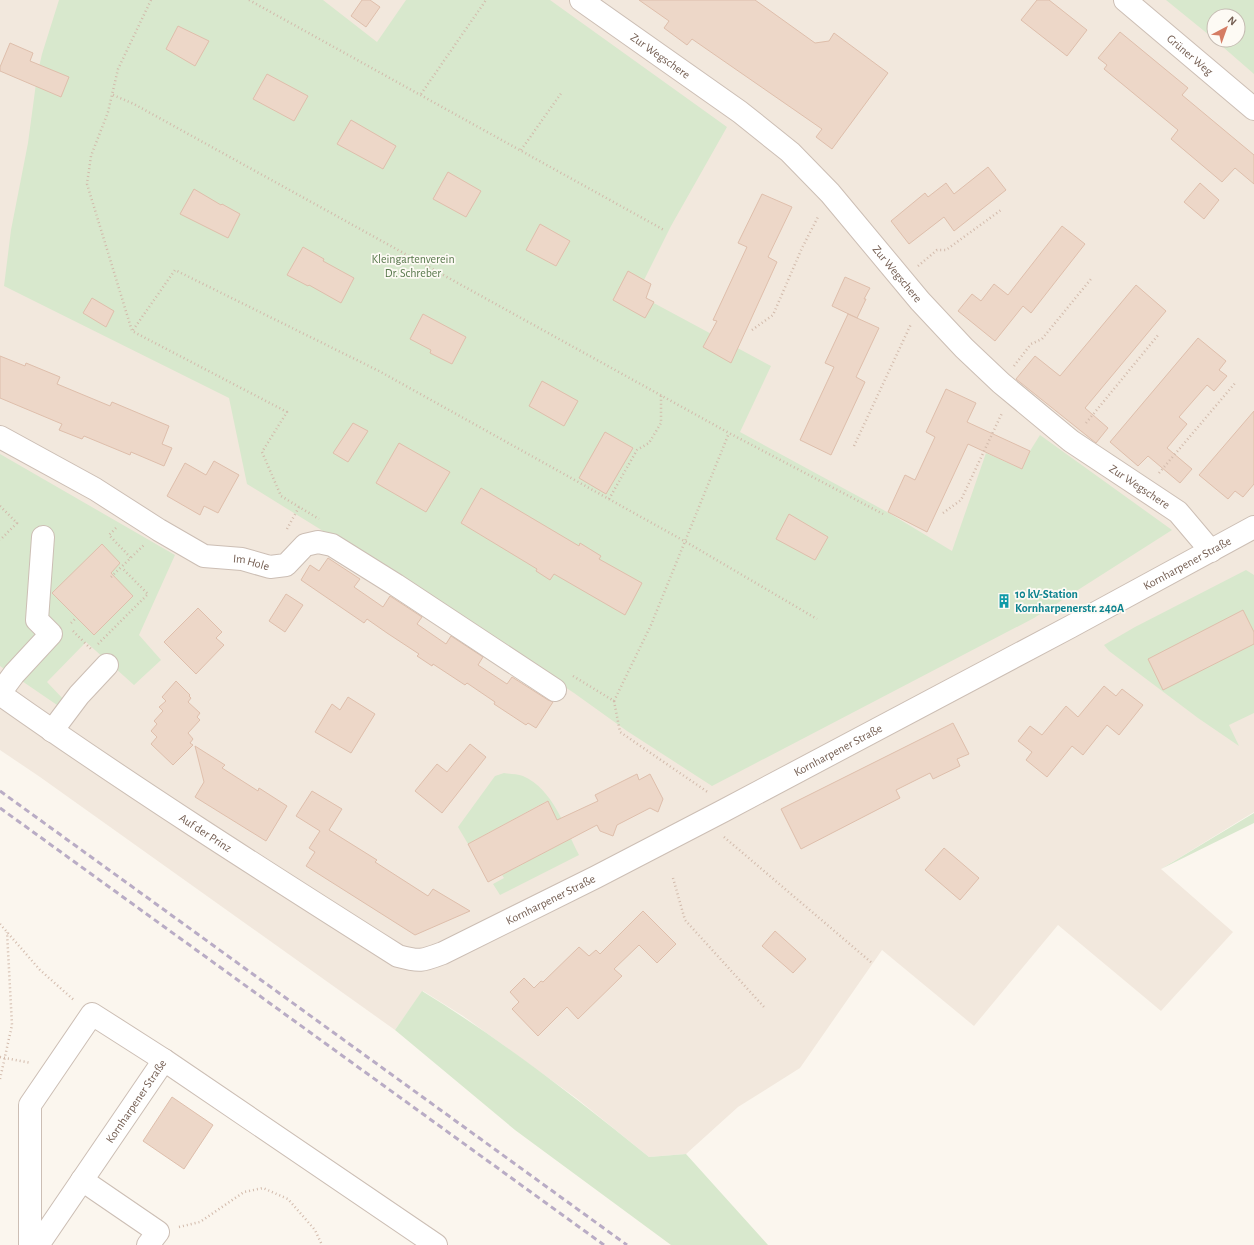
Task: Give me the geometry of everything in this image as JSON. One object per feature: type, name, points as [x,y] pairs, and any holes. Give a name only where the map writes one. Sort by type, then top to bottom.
[{"type":"street","name":"Zur Wegschere","points":[[581,0],[740,112],[790,152],[830,193],[920,301],[964,348],[1006,388],[1071,441],[1178,512],[1211,551]]},
{"type":"street","name":"Grüner Weg","points":[[1125,0],[1254,109]]},
{"type":"street","name":"Im Hole","points":[[0,437],[95,490],[204,556],[242,560],[270,567],[286,565],[304,545],[318,542],[332,545],[396,585],[555,690]]},
{"type":"street","name":"Kornharpener Straße","points":[[417,961],[443,953],[596,877],[1254,527]]},
{"type":"street","points":[[0,694],[14,674],[51,634],[36,620],[43,537]]},
{"type":"street","points":[[52,731],[79,695],[108,666]]},
{"type":"street","name":"Auf der Prinz","points":[[0,694],[52,731],[273,878],[398,956],[417,961]]},
{"type":"street","points":[[30,1245],[30,1104],[92,1014],[164,1060]]},
{"type":"street","name":"Kornharpener Straße","points":[[38,1245],[164,1060],[436,1245]]},
{"type":"street","points":[[82,1180],[153,1238]]},
{"type":"path","points":[[151,0],[118,69],[108,112],[91,156],[88,184],[132,330],[287,412],[262,452],[281,496],[319,519]]},
{"type":"path","points":[[249,0],[664,230]]},
{"type":"path","points":[[421,94],[486,0]]},
{"type":"path","points":[[521,150],[562,92]]},
{"type":"path","points":[[113,95],[134,104],[729,433],[883,514]]},
{"type":"path","points":[[752,330],[773,315],[802,248],[830,193]]},
{"type":"path","points":[[901,279],[938,250],[946,250],[1001,210]]},
{"type":"path","points":[[132,330],[175,270],[379,371],[686,542],[817,619]]},
{"type":"path","points":[[943,512],[961,500],[1006,388],[1031,344],[1042,339],[1091,279]]},
{"type":"path","points":[[854,446],[903,342],[920,301]]},
{"type":"path","points":[[1071,441],[1159,334]]},
{"type":"path","points":[[1145,490],[1236,382]]},
{"type":"path","points":[[609,499],[637,450],[649,443],[661,422],[661,395]]},
{"type":"path","points":[[729,433],[651,625],[614,701],[620,732],[709,794],[714,815],[872,963]]},
{"type":"path","points":[[0,506],[17,523],[0,540]]},
{"type":"path","points":[[285,534],[299,507]]},
{"type":"path","points":[[131,513],[109,536],[131,558]]},
{"type":"path","points":[[111,577],[122,568],[146,543]]},
{"type":"path","points":[[92,650],[148,594],[122,568]]},
{"type":"path","points":[[76,618],[68,626],[108,666]]},
{"type":"path","points":[[567,673],[614,701]]},
{"type":"path","points":[[673,878],[685,920],[764,1007]]},
{"type":"path","points":[[0,924],[40,970],[92,1014]]},
{"type":"path","points":[[0,1079],[12,1025],[7,932]]},
{"type":"path","points":[[0,1057],[55,1068]]},
{"type":"path","points":[[153,1238],[200,1222],[244,1192],[263,1188],[288,1199],[315,1230],[322,1245]]},
{"type":"shaded area","points":[[0,0],[1254,0],[1254,812],[1161,869],[1233,932],[1161,1011],[1058,925],[974,1026],[882,950],[800,1068],[738,1107],[686,1154],[649,1157],[576,1098],[463,1016],[423,991],[395,1030],[0,750]]},
{"type":"green space","name":"Kleingartenverein Dr. Schreber","points":[[59,0],[323,0],[377,42],[406,0],[550,0],[727,127],[671,226],[637,294],[771,366],[740,432],[889,513],[952,551],[986,453],[1022,469],[1030,451],[1040,435],[1172,530],[1034,618],[712,786],[627,731],[574,693],[425,594],[247,484],[229,398],[4,286],[11,230],[28,143],[37,76],[42,54]]},
{"type":"green space","points":[[1166,0],[1254,0],[1254,74],[1224,48],[1246,48],[1246,8],[1206,8],[1206,32]]},
{"type":"green space","points":[[0,454],[175,555],[139,635],[161,660],[134,685],[86,642],[47,682],[65,701],[60,707],[0,666]]},
{"type":"green space","points":[[1246,570],[1254,575],[1254,713],[1229,725],[1239,746],[1198,718],[1109,651],[1104,645],[1135,627]]},
{"type":"green space","points":[[504,773],[523,776],[542,790],[557,810],[579,855],[500,895],[493,884],[504,878],[502,875],[568,840],[547,801],[468,844],[458,827],[495,776]]},
{"type":"green space","points":[[1254,813],[1254,823],[1161,869]]},
{"type":"green space","points":[[422,991],[481,1029],[538,1070],[649,1157],[686,1154],[768,1245],[671,1245],[515,1130],[395,1030]]},
{"type":"building","points":[[362,0],[370,0],[380,7],[366,27],[351,16]]},
{"type":"building","points":[[639,0],[755,0],[815,43],[829,41],[834,33],[888,73],[832,149],[816,137],[822,129],[692,39],[687,45],[664,28],[669,21]]},
{"type":"building","points":[[1037,0],[1049,0],[1087,30],[1067,56],[1021,20]]},
{"type":"building","points":[[178,26],[209,41],[195,66],[166,49]]},
{"type":"building","points":[[1120,32],[1188,88],[1182,95],[1254,155],[1254,184],[1235,168],[1222,182],[1171,139],[1178,130],[1104,69],[1107,65],[1098,58]]},
{"type":"building","points":[[10,43],[33,53],[30,61],[69,77],[61,97],[0,71],[0,67]]},
{"type":"building","points":[[267,74],[308,96],[294,121],[253,99]]},
{"type":"building","points":[[351,120],[396,146],[383,169],[337,144]]},
{"type":"building","points":[[988,167],[1006,190],[954,231],[944,217],[909,244],[891,221],[925,193],[928,197],[946,183],[954,194]]},
{"type":"building","points":[[448,172],[481,191],[466,217],[433,199]]},
{"type":"building","points":[[1200,183],[1219,200],[1204,219],[1184,202]]},
{"type":"building","points":[[194,189],[240,214],[228,238],[180,214]]},
{"type":"building","points":[[762,194],[792,207],[768,257],[777,262],[731,363],[703,347],[717,321],[713,320],[747,247],[738,243]]},
{"type":"building","points":[[540,224],[570,241],[556,266],[526,250]]},
{"type":"building","points":[[1062,226],[1085,244],[1031,313],[1023,306],[995,341],[958,311],[972,294],[981,301],[994,284],[1008,295]]},
{"type":"building","points":[[303,247],[324,259],[323,261],[354,278],[341,303],[309,285],[308,286],[287,275]]},
{"type":"building","points":[[628,271],[651,284],[646,298],[654,302],[645,318],[613,300]]},
{"type":"building","points":[[845,277],[870,288],[857,318],[832,306]]},
{"type":"building","points":[[1136,285],[1166,311],[1085,408],[1108,428],[1096,443],[1016,379],[1035,356],[1060,376]]},
{"type":"building","points":[[92,298],[114,311],[106,327],[83,313]]},
{"type":"building","points":[[423,314],[466,337],[452,364],[430,353],[431,350],[410,339]]},
{"type":"building","points":[[848,314],[879,328],[856,377],[865,382],[831,455],[800,440],[834,367],[825,363]]},
{"type":"building","points":[[1198,338],[1226,361],[1219,370],[1227,376],[1214,391],[1207,385],[1179,417],[1187,424],[1167,448],[1192,469],[1180,483],[1148,456],[1138,466],[1110,442]]},
{"type":"building","points":[[0,356],[25,366],[26,363],[60,377],[57,384],[110,406],[112,402],[169,426],[162,444],[172,448],[164,466],[131,452],[130,455],[84,436],[82,439],[59,430],[62,424],[0,398]]},
{"type":"building","points":[[542,381],[578,401],[564,426],[529,406]]},
{"type":"building","points":[[946,389],[976,403],[967,422],[1030,451],[1022,469],[968,444],[927,532],[888,512],[905,475],[915,480],[935,437],[926,432]]},
{"type":"building","points":[[1254,411],[1254,484],[1243,497],[1235,491],[1228,499],[1199,475]]},
{"type":"building","points":[[353,423],[368,431],[348,462],[333,453]]},
{"type":"building","points":[[605,432],[633,448],[606,494],[579,478]]},
{"type":"building","points":[[399,443],[450,472],[426,512],[376,483]]},
{"type":"building","points":[[214,461],[239,475],[218,513],[204,506],[200,515],[167,496],[185,463],[206,475]]},
{"type":"building","points":[[481,488],[579,546],[580,543],[601,556],[599,559],[642,583],[625,615],[554,574],[550,580],[536,571],[537,569],[461,523]]},
{"type":"building","points":[[789,514],[828,537],[815,560],[776,539]]},
{"type":"building","points":[[102,544],[120,563],[111,573],[133,596],[94,635],[52,593]]},
{"type":"building","points":[[328,558],[360,579],[354,587],[383,607],[390,596],[422,617],[417,624],[446,644],[451,636],[483,657],[478,665],[507,684],[512,677],[553,702],[536,728],[528,723],[526,725],[494,704],[495,702],[467,683],[465,685],[433,664],[432,666],[417,656],[419,654],[367,619],[364,623],[301,580],[310,565],[319,571]]},
{"type":"building","points":[[286,594],[303,605],[285,632],[269,621]]},
{"type":"building","points":[[198,608],[222,632],[216,638],[224,645],[196,674],[164,642]]},
{"type":"building","points":[[1243,610],[1254,632],[1254,644],[1163,690],[1148,659]]},
{"type":"building","points":[[176,681],[190,695],[189,696],[191,698],[188,702],[200,713],[197,717],[200,720],[188,733],[193,739],[190,743],[193,745],[173,765],[151,744],[157,737],[151,731],[157,724],[154,721],[163,711],[159,707],[166,701],[162,697]]},
{"type":"building","points":[[1104,686],[1116,696],[1122,689],[1143,705],[1119,735],[1107,725],[1083,755],[1072,746],[1047,777],[1026,760],[1032,752],[1018,741],[1030,726],[1042,735],[1066,706],[1078,717]]},
{"type":"building","points":[[348,697],[375,714],[351,753],[315,732],[332,704],[340,710]]},
{"type":"building","points":[[953,723],[969,754],[957,759],[960,766],[933,779],[930,773],[896,790],[900,798],[801,849],[781,809]]},
{"type":"building","points":[[470,744],[486,757],[442,813],[415,791],[437,764],[447,772]]},
{"type":"building","points":[[195,746],[225,765],[222,768],[258,791],[259,788],[287,806],[266,841],[195,797],[204,782]]},
{"type":"building","points":[[637,774],[639,780],[650,774],[663,799],[658,812],[650,808],[617,825],[613,836],[600,831],[597,825],[488,882],[468,844],[548,801],[557,820],[598,801],[595,795]]},
{"type":"building","points":[[312,791],[342,809],[329,830],[377,860],[375,862],[428,896],[433,889],[470,911],[415,935],[306,866],[315,852],[309,848],[320,831],[296,816]]},
{"type":"building","points":[[944,848],[979,878],[960,900],[925,870]]},
{"type":"building","points":[[643,911],[676,944],[657,963],[639,945],[614,969],[622,976],[578,1019],[567,1007],[538,1036],[512,1009],[519,1002],[510,992],[524,978],[534,988],[541,981],[543,982],[579,947],[589,956],[596,950],[600,954]]},
{"type":"building","points":[[775,931],[806,959],[793,973],[762,946]]},
{"type":"building","points":[[172,1097],[213,1125],[184,1169],[143,1141]]},
{"type":"railway","points":[[0,791],[627,1245]]},
{"type":"railway","points":[[0,808],[604,1245]]},
{"type":"place","name":"10 kV-Station Kornharpenerstr. 240A","points":[[1004,601]]}]
